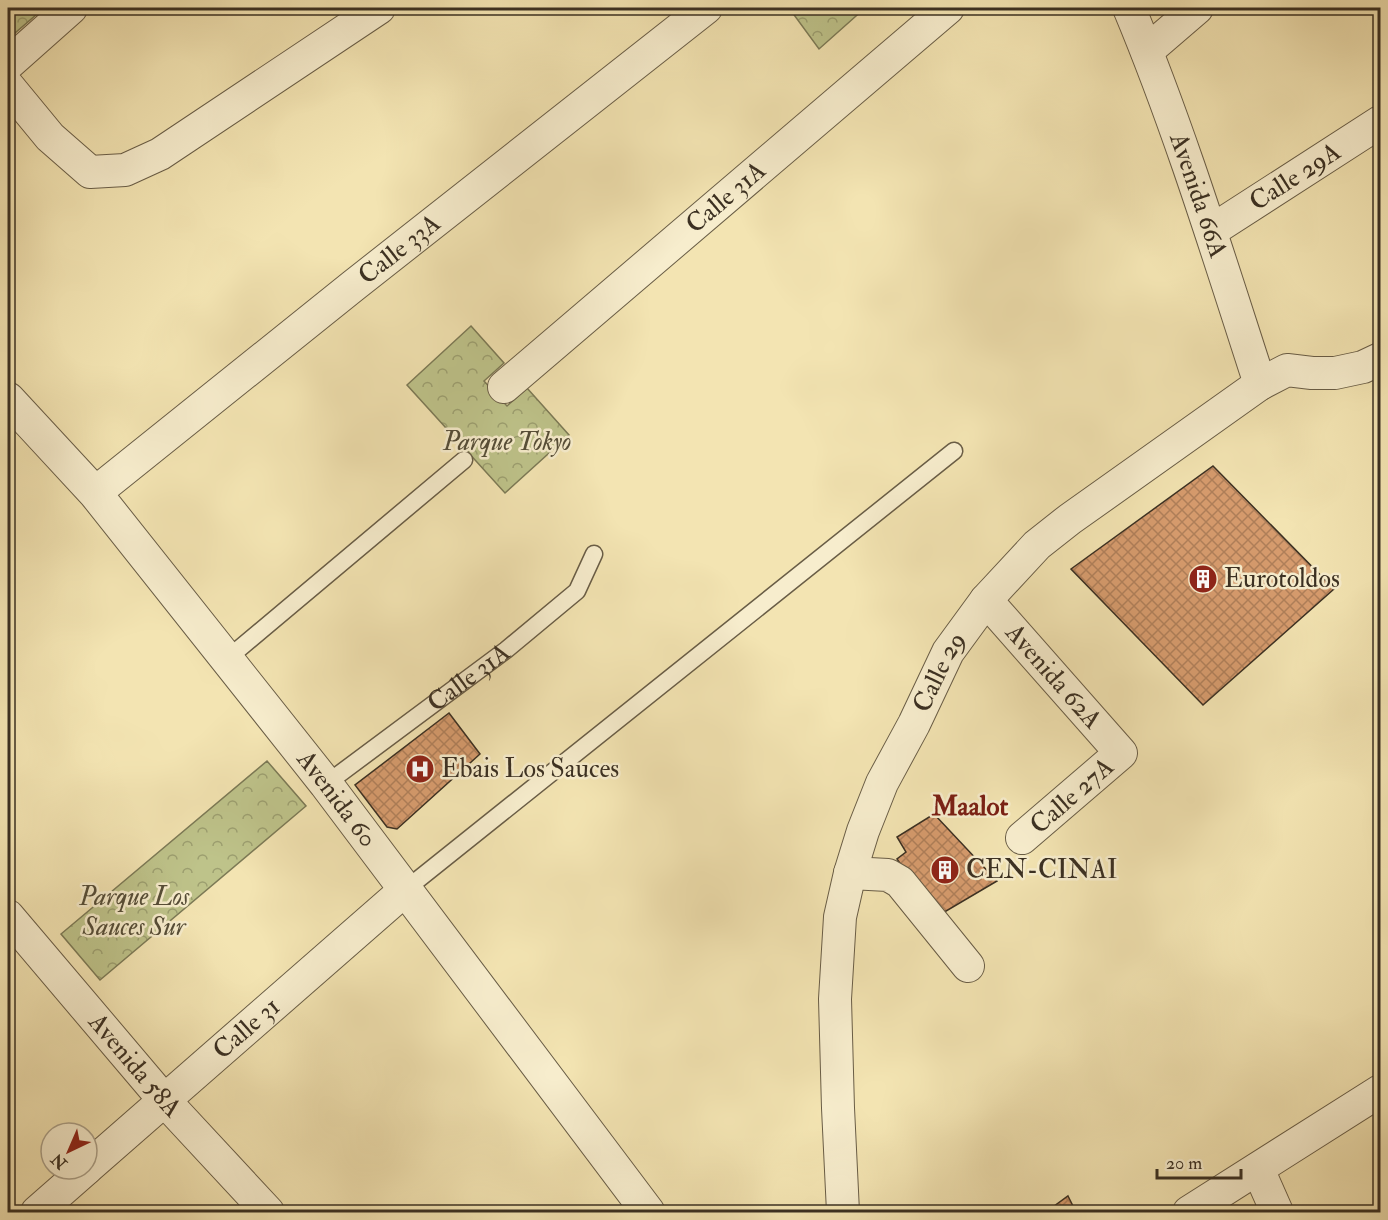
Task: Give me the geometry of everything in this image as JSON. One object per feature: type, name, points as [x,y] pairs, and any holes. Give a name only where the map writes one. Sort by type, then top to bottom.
[{"type":"street","points":[[8,64],[71,8]]},
{"type":"street","points":[[8,86],[50,137],[90,172],[125,170],[160,154],[379,8]]},
{"type":"street","name":"Calle 33A","points":[[95,493],[706,8]]},
{"type":"street","name":"Calle 31A","points":[[504,387],[948,8]]},
{"type":"street","name":"Avenida 66A","points":[[1129,8],[1147,51],[1211,231],[1260,384]]},
{"type":"street","points":[[1147,51],[1197,8]]},
{"type":"street","name":"Calle 29A","points":[[1211,231],[1380,122]]},
{"type":"street","name":"Calle 29","points":[[843,1212],[835,999],[840,917],[863,831],[882,783],[914,724],[948,652],[986,600],[1037,545],[1260,384],[1287,370],[1335,373],[1363,367],[1380,359]]},
{"type":"street","name":"Avenida 60","points":[[8,399],[95,493],[326,784],[648,1212]]},
{"type":"street","name":"Avenida 62A","points":[[986,600],[1121,753]]},
{"type":"street","name":"Calle 27A","points":[[1022,838],[1121,753]]},
{"type":"street","points":[[850,873],[888,875],[900,882],[968,966]]},
{"type":"street","name":"Calle 31","points":[[99,1157],[405,890]]},
{"type":"street","name":"Avenida 58A","points":[[8,916],[164,1100],[268,1212]]},
{"type":"street","points":[[1189,1212],[1380,1091]]},
{"type":"street","points":[[1258,1168],[1277,1212]]},
{"type":"street","name":"Calle 31","points":[[36,1212],[71,1181]]},
{"type":"lane","points":[[405,890],[954,451]]},
{"type":"lane","points":[[227,659],[464,460]]},
{"type":"lane","name":"Calle 31A","points":[[326,784],[506,650],[577,591],[594,554]]},
{"type":"green space","points":[[8,8],[44,8],[8,39]]},
{"type":"green space","points":[[789,8],[865,8],[819,49]]},
{"type":"green space","name":"Parque Tokyo","points":[[471,326],[504,363],[484,381],[507,406],[527,388],[569,435],[505,493],[407,385]]},
{"type":"green space","name":"Parque Los Sauces Sur","points":[[267,761],[306,806],[100,980],[61,934]]},
{"type":"building","name":"Eurotoldos","points":[[1213,466],[1334,589],[1203,705],[1071,569]]},
{"type":"building","name":"Ebais Los Sauces","points":[[449,713],[480,754],[397,829],[387,827],[355,785]]},
{"type":"building","name":"CEN-CINAI","points":[[934,814],[997,881],[936,917],[897,859],[906,852],[897,837]]},
{"type":"building","points":[[1068,1196],[1076,1212],[1046,1212]]},
{"type":"place","name":"Eurotoldos","points":[[1203,579]]},
{"type":"place","name":"Ebais Los Sauces","points":[[420,769]]},
{"type":"place","name":"CEN-CINAI","points":[[945,870]]},
{"type":"district","name":"Maalot","points":[[970,806]]}]
